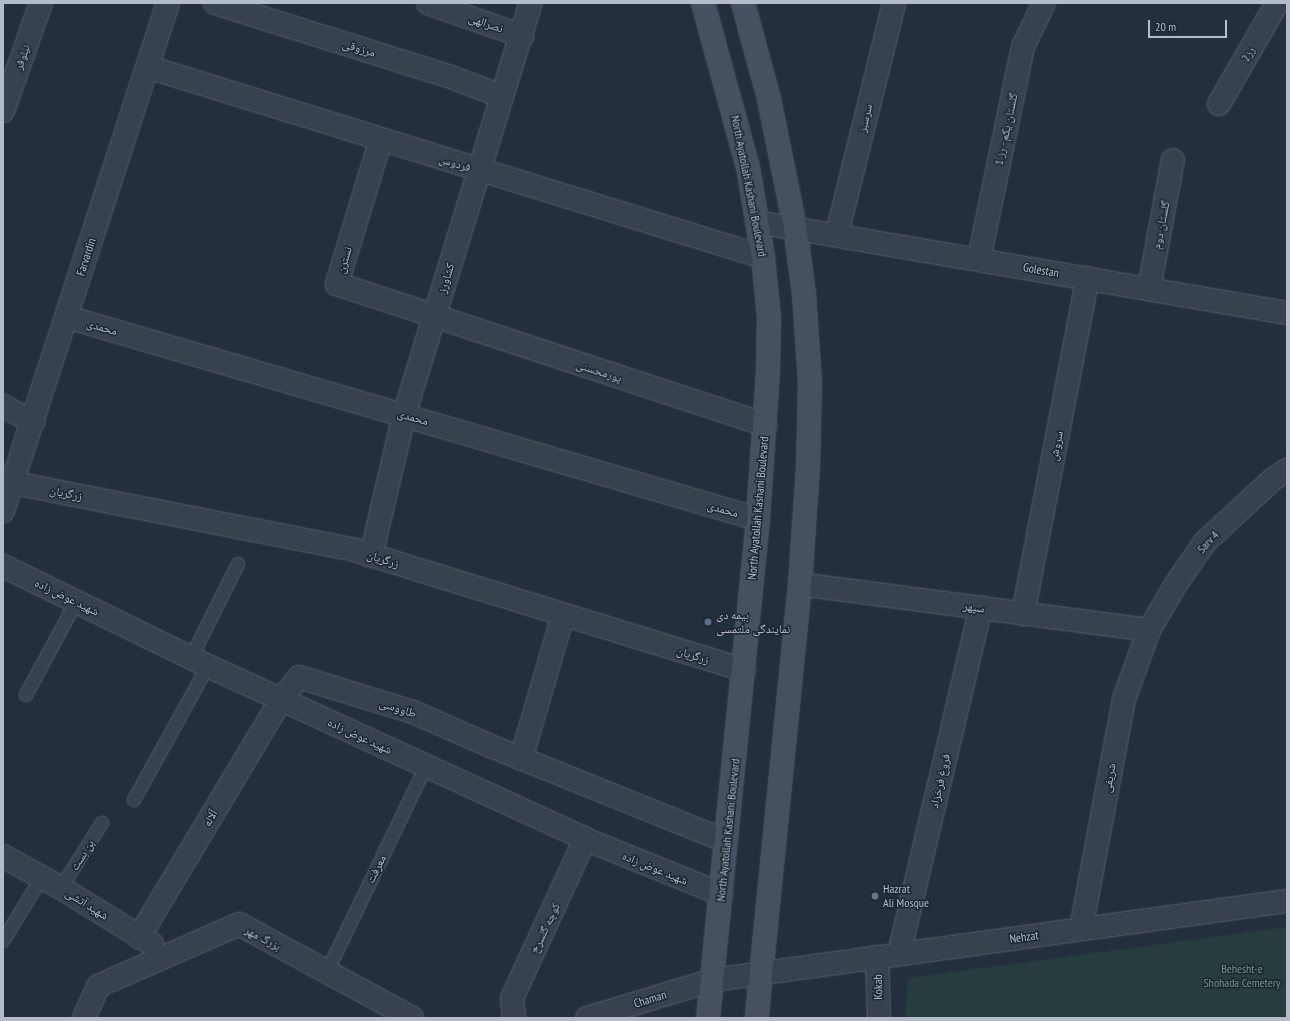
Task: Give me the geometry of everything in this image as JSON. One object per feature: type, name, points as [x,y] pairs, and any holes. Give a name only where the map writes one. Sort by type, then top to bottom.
[{"type":"main road","name":"North Ayatollah Kashani Boulevard","points":[[703,3],[732,103],[757,222],[763,257],[768,316],[765,425],[758,519],[708,1018]]},
{"type":"main road","points":[[743,3],[769,99],[795,227],[804,294],[810,382],[808,467],[800,584],[757,1018]]},
{"type":"street","name":"نیلوفر","points":[[3,111],[40,3]]},
{"type":"street","name":"Farvardin","points":[[3,511],[14,482],[168,3]]},
{"type":"street","name":"مرزوقی","points":[[215,3],[451,77],[501,96]]},
{"type":"street","name":"نصرالهی","points":[[428,3],[522,36]]},
{"type":"street","name":"کشاورز","points":[[371,556],[404,415],[433,317],[480,170],[501,96],[522,36],[531,3]]},
{"type":"street","name":"سرسبز","points":[[838,234],[894,3]]},
{"type":"street","name":"گلستان یکم - رز 1","points":[[979,259],[1023,47],[1044,3]]},
{"type":"street","name":"رز2","points":[[1219,104],[1277,3]]},
{"type":"street","name":"فردوس","points":[[148,67],[763,257]]},
{"type":"street","name":"نسترن","points":[[380,139],[337,284],[433,317]]},
{"type":"street","name":"گلستان دوم","points":[[1149,289],[1173,160]]},
{"type":"street","name":"Golestan","points":[[757,222],[838,234],[1287,314]]},
{"type":"street","name":"سروش","points":[[1023,614],[1088,278]]},
{"type":"street","name":"محمدی","points":[[67,317],[758,519]]},
{"type":"street","name":"پورمحسنی","points":[[433,317],[765,425]]},
{"type":"street","points":[[3,406],[33,422]]},
{"type":"street","name":"Sarv 4","points":[[1149,630],[1176,584],[1205,542],[1273,478],[1287,470]]},
{"type":"street","name":"زرگریان","points":[[14,482],[371,556],[744,670]]},
{"type":"street","name":"شهید عوض زاده","points":[[3,566],[281,700],[585,839],[721,894]]},
{"type":"street","name":"سپهر","points":[[800,584],[1149,630]]},
{"type":"street","name":"فروغ فرخزاد","points":[[899,954],[981,608]]},
{"type":"street","points":[[521,759],[563,615]]},
{"type":"street","name":"شریفی","points":[[1081,929],[1124,699],[1149,630]]},
{"type":"street","name":"طاووسی","points":[[281,700],[298,677],[413,712],[521,759],[726,841]]},
{"type":"street","name":"آلاله","points":[[139,937],[281,700]]},
{"type":"street","name":"کوچه گلسرخ","points":[[514,1018],[512,998],[585,839]]},
{"type":"street","name":"شهید آتشی","points":[[3,856],[61,888],[139,937],[170,953]]},
{"type":"street","name":"Nehzat","points":[[761,973],[1287,901]]},
{"type":"street","name":"بزرگ مهر","points":[[84,1018],[98,986],[170,953],[239,924],[412,1018]]},
{"type":"street","name":"Kokab","points":[[877,957],[879,1018]]},
{"type":"street","name":"Chaman","points":[[587,1018],[713,980],[761,973]]},
{"type":"lane","points":[[134,800],[200,662],[238,564]]},
{"type":"lane","points":[[26,695],[76,602]]},
{"type":"lane","name":"معرفت","points":[[327,972],[426,766]]},
{"type":"lane","name":"بن بست","points":[[61,888],[102,822]]},
{"type":"lane","points":[[3,941],[42,877]]},
{"type":"green space","name":"Behesht-e Shohada Cemetery","points":[[1287,927],[1287,1018],[905,1018],[908,978]]},
{"type":"place","name":"بیمه دی نمایندگی ملتمسی","points":[[708,622]]},
{"type":"place","name":"Hazrat Ali Mosque","points":[[875,896]]}]
